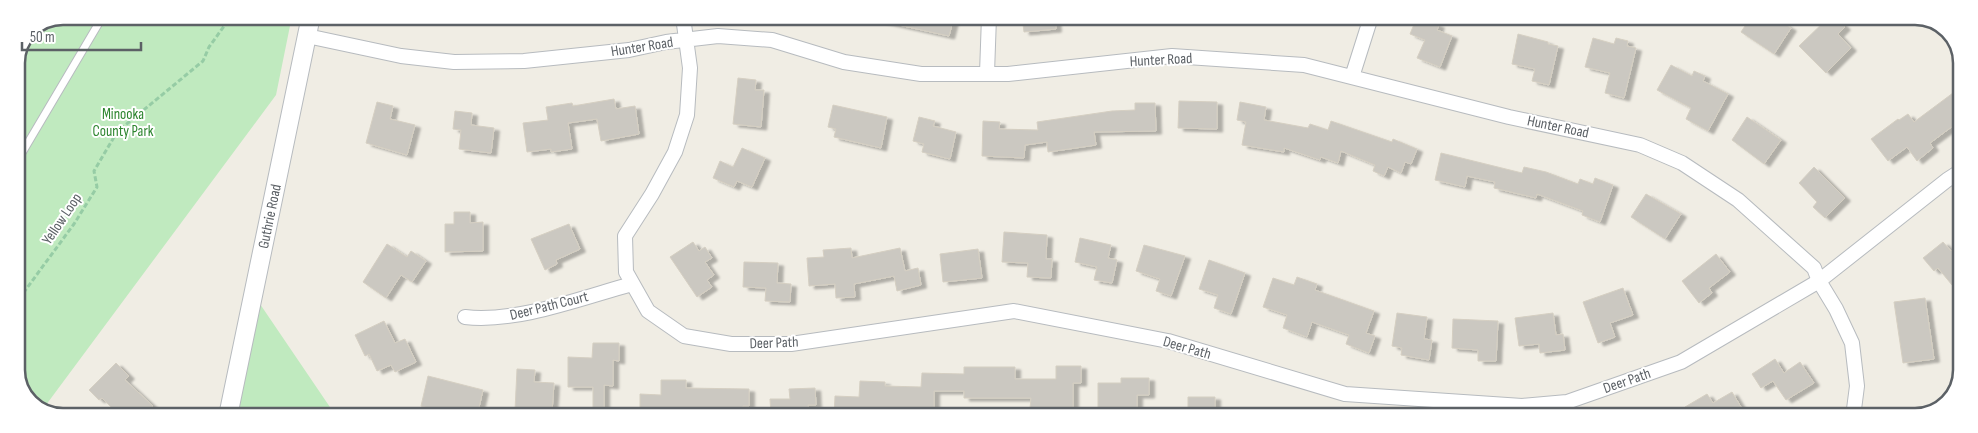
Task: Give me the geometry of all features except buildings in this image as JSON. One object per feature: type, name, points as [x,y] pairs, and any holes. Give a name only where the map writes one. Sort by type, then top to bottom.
[{"type":"street","name":"Guthrie Road","points":[[230,408],[309,25]]},
{"type":"street","name":"Deer Path","points":[[684,25],[690,68],[687,115],[675,152],[652,194],[625,236],[626,272],[648,311],[684,336],[731,344],[791,344],[1014,311],[1168,341],[1345,394],[1522,406],[1567,402],[1681,362],[1819,281],[1953,176]]},
{"type":"street","points":[[987,73],[989,25]]},
{"type":"street","points":[[1352,77],[1368,25]]},
{"type":"street","name":"Hunter Road","points":[[307,36],[401,56],[454,62],[524,61],[629,50],[718,36],[772,40],[844,62],[921,74],[1008,74],[1172,56],[1304,65],[1509,117],[1640,145],[1682,163],[1738,200],[1814,268],[1852,343],[1858,386],[1854,408]]},
{"type":"street","name":"Deer Path Court","points":[[465,317],[482,319],[516,316],[632,284]]},
{"type":"lane","points":[[25,148],[98,25]]},
{"type":"path","name":"Yellow Loop","points":[[25,291],[74,224],[97,187],[94,171],[117,132],[203,62],[209,48],[225,25]]},
{"type":"green space","name":"Minooka County Park","points":[[63,25],[290,25],[276,95],[47,404],[44,403],[31,391],[25,372],[25,63],[31,42],[42,31]]},
{"type":"green space","points":[[260,304],[331,408],[239,408]]}]
